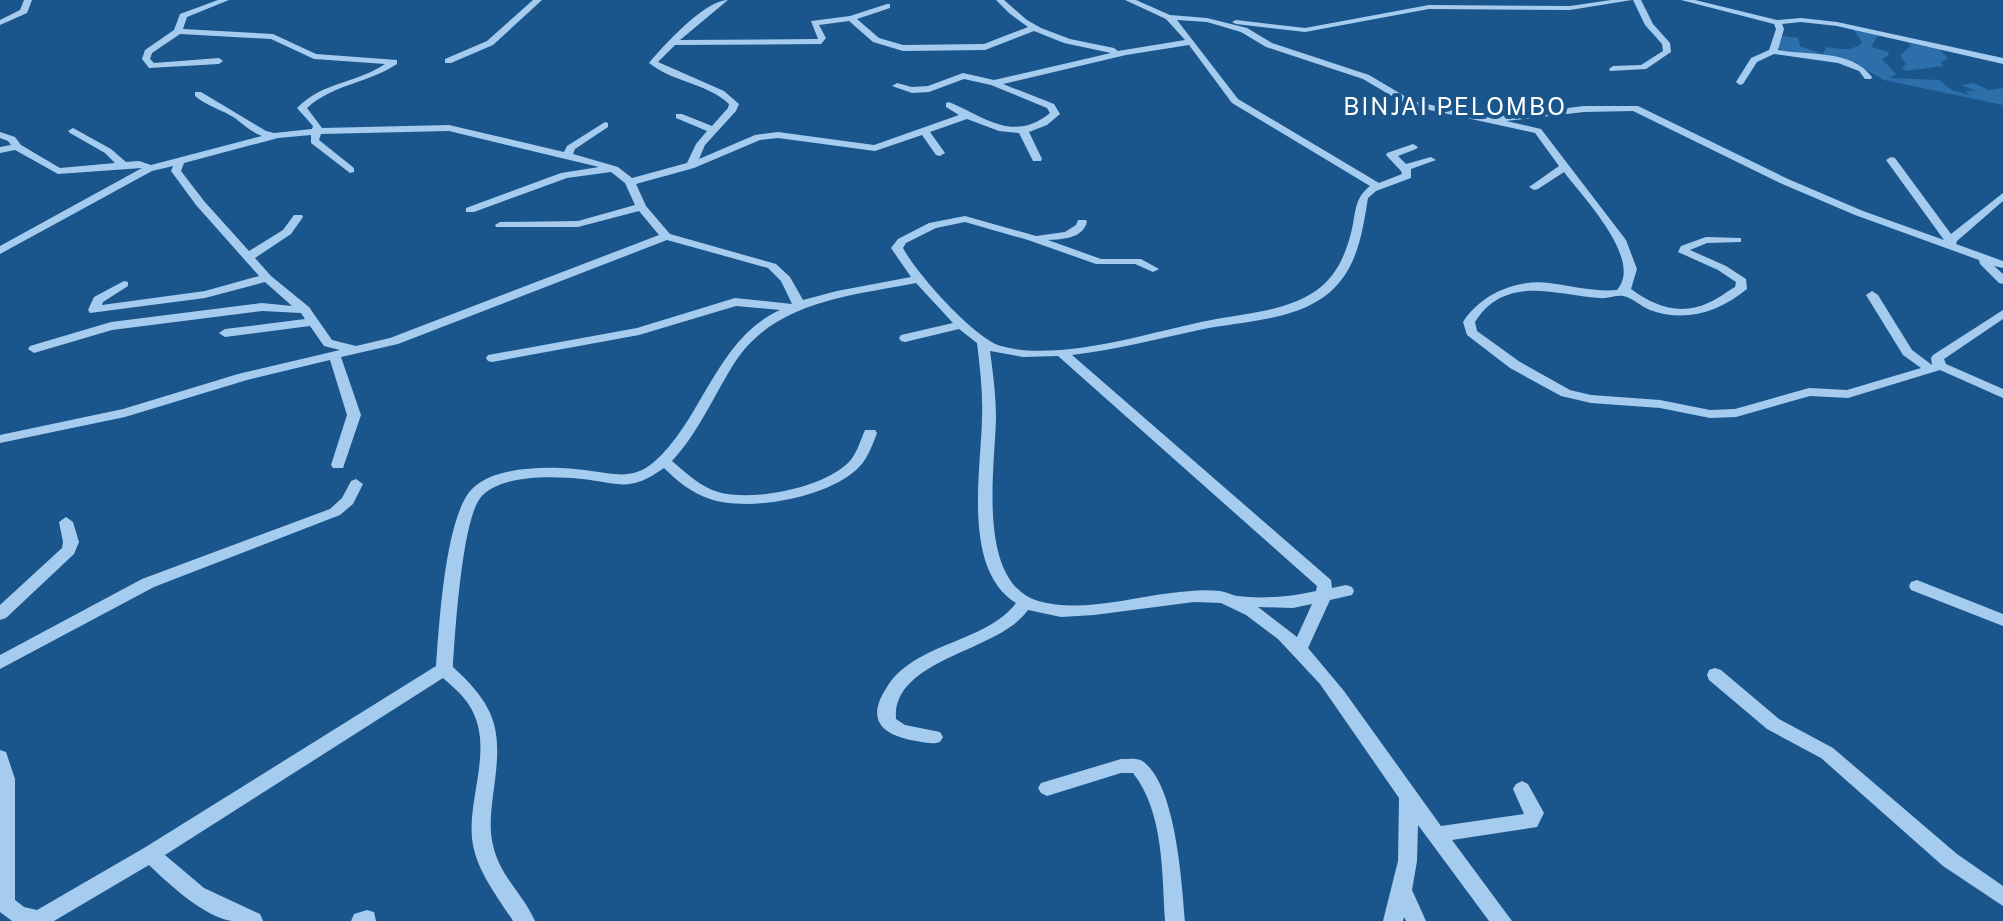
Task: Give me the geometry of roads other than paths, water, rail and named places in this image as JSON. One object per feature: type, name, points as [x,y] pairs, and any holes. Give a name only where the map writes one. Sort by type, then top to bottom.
[{"type":"street","points":[[0,23],[24,11],[28,0]]},
{"type":"street","points":[[219,61],[157,66],[146,62],[148,52],[178,31],[183,16],[225,0]]},
{"type":"street","points":[[448,61],[490,43],[538,0]]},
{"type":"street","points":[[690,166],[712,130],[733,109],[734,104],[724,94],[653,65],[691,25],[724,0]]},
{"type":"street","points":[[1000,0],[1034,28],[1065,41],[1126,52]]},
{"type":"street","points":[[1129,0],[1169,17],[1286,29],[1318,29],[1420,8],[1570,8],[1628,0]]},
{"type":"street","points":[[1442,0],[1475,6]]},
{"type":"street","points":[[1613,69],[1643,67],[1667,52],[1666,43],[1649,25],[1637,0]]},
{"type":"street","points":[[1685,0],[1777,22],[1801,20],[1837,24],[2003,61]]},
{"type":"street","points":[[676,43],[821,41],[814,23],[851,18],[887,6]]},
{"type":"street","points":[[1169,17],[1235,101],[1378,187]]},
{"type":"street","points":[[851,18],[883,44],[903,48],[985,47],[1034,28]]},
{"type":"street","points":[[1207,20],[1244,30],[1285,51],[1366,77],[1410,103],[1538,131],[1626,249],[1631,269],[1625,290]]},
{"type":"street","points":[[1773,51],[1780,29],[1777,22]]},
{"type":"street","points":[[178,31],[273,37],[314,56],[394,62],[367,78],[335,85],[307,103],[303,110],[318,126],[316,136],[303,151]]},
{"type":"street","points":[[994,83],[1126,52],[1190,42]]},
{"type":"street","points":[[1740,82],[1754,60],[1773,51],[1794,57],[1844,62],[1863,69],[1868,77]]},
{"type":"street","points":[[897,86],[912,90],[929,89],[963,76],[994,83],[1055,109],[1048,120],[1023,130],[985,125],[949,105]]},
{"type":"street","points":[[198,94],[217,108],[236,115],[254,131],[316,136],[411,128],[457,128],[614,169],[630,182],[641,207],[666,236],[772,266],[786,279],[794,306]]},
{"type":"street","points":[[1488,119],[1635,108],[1784,181],[1859,213],[2003,265]]},
{"type":"street","points":[[410,114],[411,128]]},
{"type":"street","points":[[679,116],[712,130]]},
{"type":"street","points":[[630,182],[690,166],[764,136],[872,148],[966,116]]},
{"type":"street","points":[[568,155],[570,148],[605,125]]},
{"type":"street","points":[[1023,130],[1037,159]]},
{"type":"street","points":[[73,131],[108,151],[123,165]]},
{"type":"street","points":[[925,132],[940,153]]},
{"type":"street","points":[[1,135],[12,139],[17,147],[58,171],[145,164],[148,169]]},
{"type":"street","points":[[0,251],[148,169],[278,135]]},
{"type":"street","points":[[316,136],[350,170]]},
{"type":"street","points":[[0,150],[17,147]]},
{"type":"street","points":[[1153,269],[1137,261],[1100,262],[970,219],[941,221],[897,246],[900,257],[918,279],[983,343],[1019,353],[1062,353],[1256,316],[1303,304],[1322,294],[1344,271],[1355,247],[1363,197],[1408,175],[1391,155],[1413,147]]},
{"type":"street","points":[[180,159],[176,171],[200,203],[267,278],[305,310],[328,343],[341,349],[360,351]]},
{"type":"street","points":[[1405,168],[1431,160]]},
{"type":"street","points":[[1891,160],[1949,243]]},
{"type":"street","points":[[1534,187],[1566,166]]},
{"type":"street","points":[[470,210],[565,175],[614,169]]},
{"type":"street","points":[[1949,243],[2003,196]]},
{"type":"street","points":[[500,225],[578,224],[641,207]]},
{"type":"street","points":[[250,256],[287,232],[298,217]]},
{"type":"street","points":[[1032,238],[1068,235],[1079,230],[1082,222]]},
{"type":"street","points":[[0,439],[125,413],[243,377],[405,338],[485,303],[666,236]]},
{"type":"street","points":[[1625,290],[1644,305],[1660,311],[1695,311],[1714,305],[1741,289],[1742,281],[1722,268],[1684,252],[1685,248],[1706,240],[1737,240]]},
{"type":"street","points":[[1980,259],[2003,281]]},
{"type":"street","points":[[124,284],[98,300],[94,310],[205,294],[267,278]]},
{"type":"street","points":[[444,669],[450,598],[466,510],[478,491],[504,480],[549,473],[631,481],[655,469],[663,460],[700,414],[739,346],[762,324],[794,306],[918,279]]},
{"type":"street","points":[[1625,290],[1607,295],[1554,287],[1518,288],[1486,303],[1471,317],[1470,329],[1479,341],[1495,352],[1566,393],[1591,399],[1660,404],[1710,414],[1736,413],[1809,392],[1848,394],[1936,368]]},
{"type":"street","points":[[1872,295],[1907,352],[1936,368],[2003,394]]},
{"type":"street","points":[[492,358],[634,333],[735,302],[794,306]]},
{"type":"street","points":[[34,349],[111,326],[262,307],[305,310]]},
{"type":"street","points":[[1936,368],[1937,358],[2003,314]]},
{"type":"street","points":[[225,333],[314,322]]},
{"type":"street","points":[[905,338],[963,324]]},
{"type":"street","points":[[983,343],[989,413],[986,465],[994,567],[1006,588],[1024,604],[1060,610],[1199,596],[1274,603],[1346,591]]},
{"type":"street","points":[[1062,353],[1325,584],[1323,597],[1300,648]]},
{"type":"street","points":[[335,357],[354,415],[338,465]]},
{"type":"street","points":[[663,460],[684,478],[719,497],[740,499],[782,495],[813,487],[847,471],[857,462],[870,433]]},
{"type":"street","points":[[0,663],[148,583],[335,512],[348,501],[356,484]]},
{"type":"street","points":[[0,614],[69,550],[71,542],[66,522]]},
{"type":"street","points":[[1917,586],[2003,620]]},
{"type":"street","points":[[1230,599],[1270,623],[1300,648],[1408,799],[1502,921]]},
{"type":"street","points":[[934,737],[901,731],[887,722],[885,709],[890,694],[935,657],[1009,621],[1024,604]]},
{"type":"street","points":[[0,757],[6,779],[2,868],[5,903],[15,914],[37,920],[151,854],[444,669]]},
{"type":"street","points":[[444,669],[476,700],[485,717],[489,751],[481,819],[482,842],[489,864],[525,921]]},
{"type":"street","points":[[1715,675],[1773,724],[1827,753],[1950,860],[2003,897]]},
{"type":"street","points":[[1047,788],[1121,766],[1140,768],[1148,779],[1164,828],[1173,883],[1175,921]]},
{"type":"street","points":[[1437,835],[1530,821],[1535,813],[1522,789]]},
{"type":"street","points":[[1393,921],[1410,856],[1408,799]]},
{"type":"street","points":[[151,854],[188,890],[215,906],[253,921]]},
{"type":"street","points":[[1403,892],[1416,921]]},
{"type":"district","name":"BINJAI PELOMBO","points":[[1455,106]]}]
